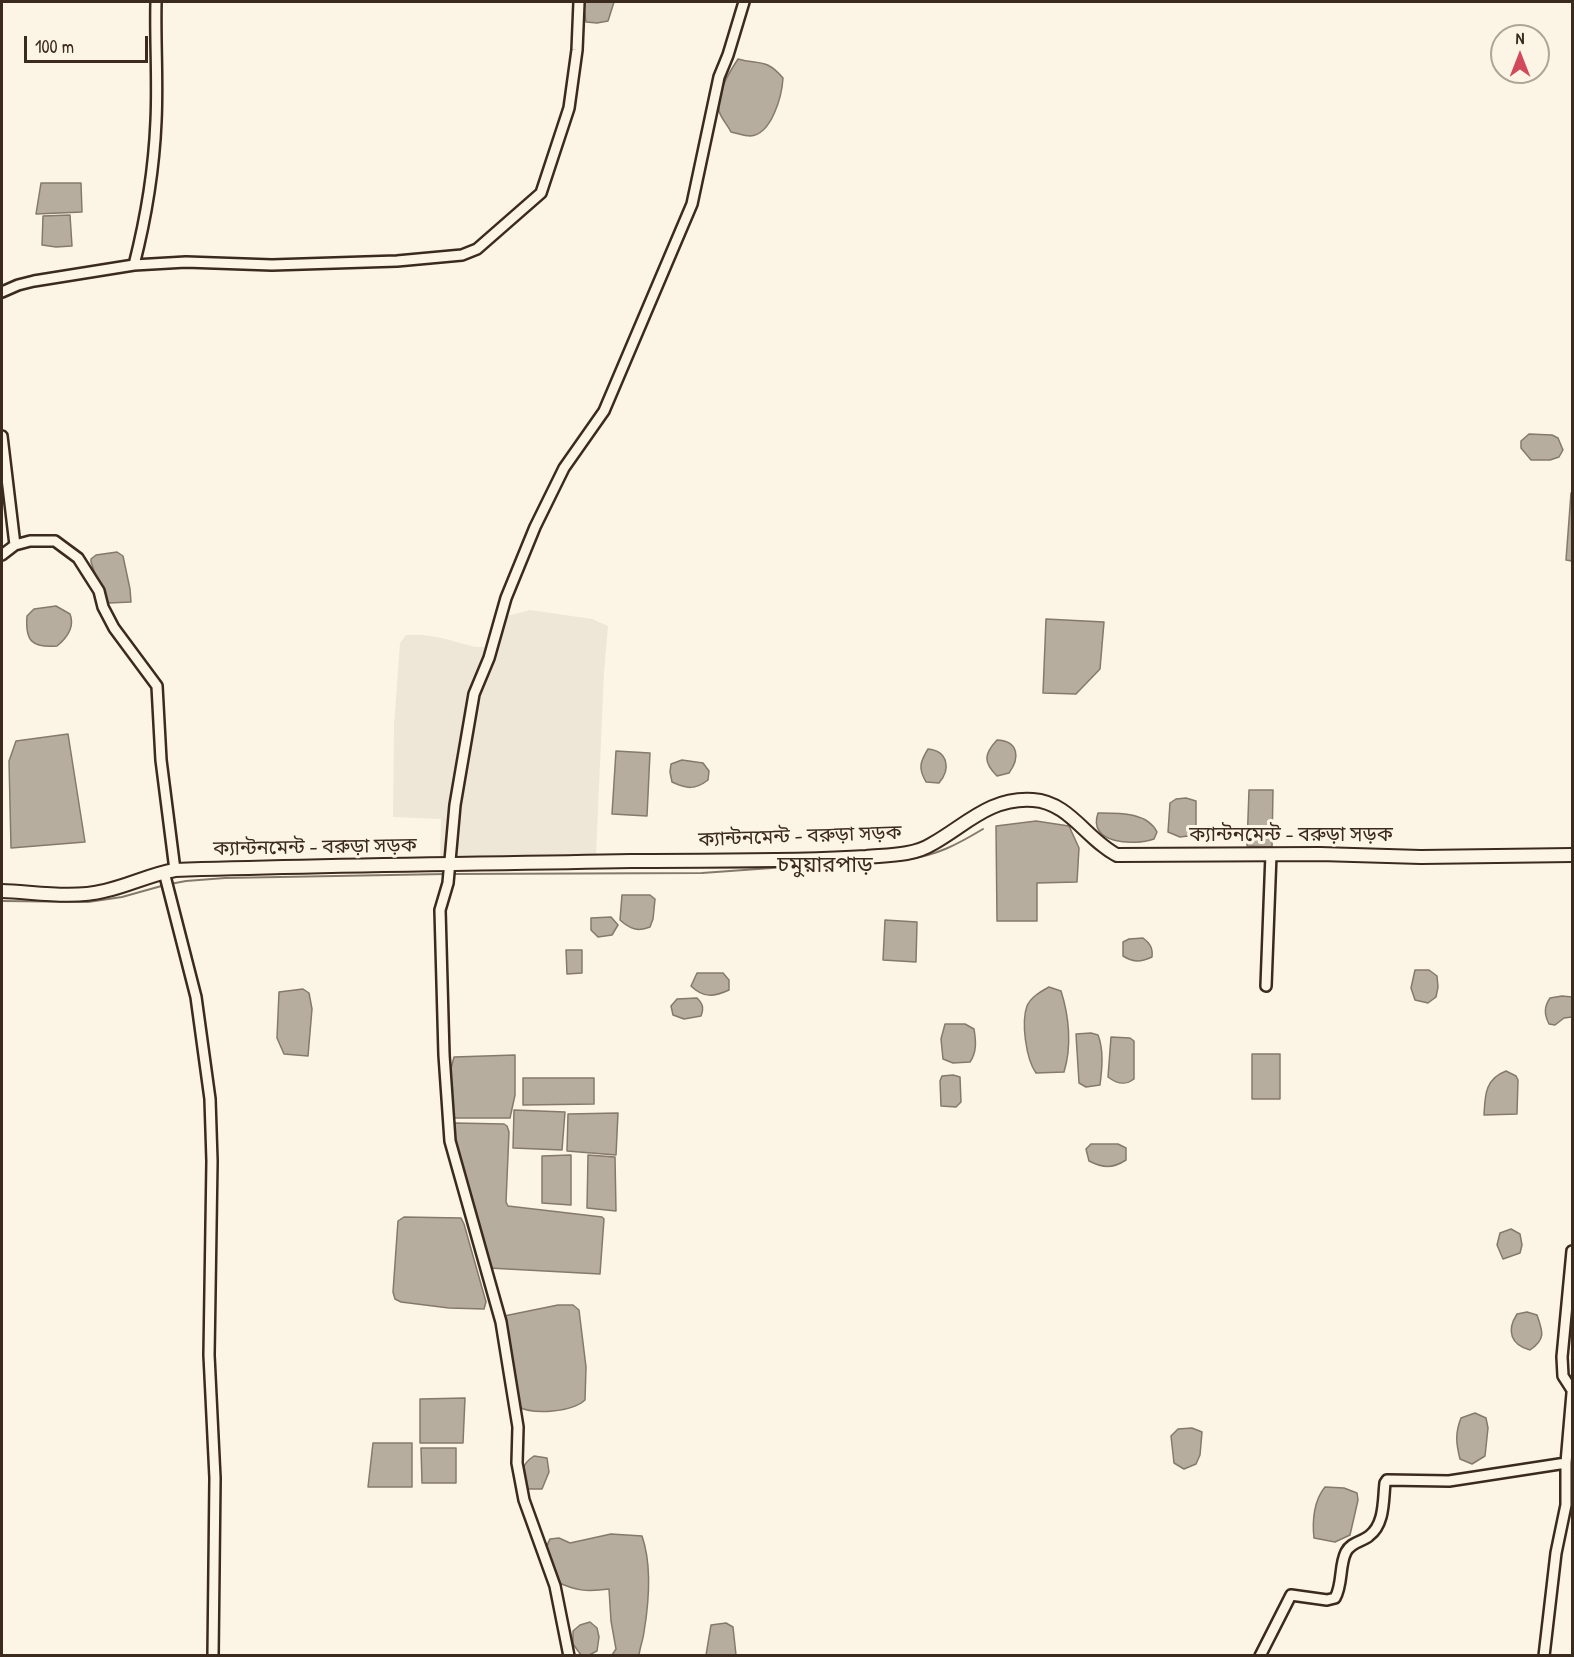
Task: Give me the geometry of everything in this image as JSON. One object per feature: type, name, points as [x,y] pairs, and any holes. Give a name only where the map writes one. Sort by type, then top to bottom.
[{"type":"main road","name":"ক্যান্টনমেন্ট - বরুড়া সড়ক","points":[[2,891],[66,894],[102,892],[170,871],[762,861],[865,857],[912,852],[931,845],[967,820],[1000,803],[1034,800],[1060,808],[1106,849],[1117,855],[1271,854],[1420,857],[1572,855]]},
{"type":"street","points":[[134,265],[148,203],[154,151],[156,2]]},
{"type":"street","points":[[2,292],[34,281],[134,265],[186,262],[272,265],[397,261],[462,255],[477,249],[541,193],[569,108],[577,50],[579,2]]},
{"type":"street","points":[[569,1656],[555,1586],[524,1500],[517,1463],[518,1427],[501,1322],[450,1141],[444,1055],[440,910],[451,865],[455,805],[474,694],[489,658],[506,598],[535,527],[564,468],[604,411],[692,204],[718,77],[728,55],[744,2]]},
{"type":"street","points":[[2,436],[15,545]]},
{"type":"street","points":[[2,555],[15,545],[30,541],[55,541],[78,558],[99,591],[103,608],[114,628],[157,686],[170,871],[169,891],[196,997],[210,1099],[212,1161],[209,1355],[215,1478],[213,1656]]},
{"type":"street","points":[[1266,986],[1271,854]]},
{"type":"street","points":[[1544,1656],[1556,1553],[1566,1506],[1566,1463],[1572,1392],[1563,1376],[1562,1357],[1572,1251]]},
{"type":"street","points":[[1260,1656],[1291,1594],[1328,1600],[1335,1598],[1348,1547],[1369,1537],[1382,1516],[1385,1483],[1388,1480],[1449,1482],[1566,1463]]},
{"type":"shaded area","points":[[583,2],[614,2],[608,21],[586,22]]},
{"type":"shaded area","points":[[738,59],[772,67],[783,78],[781,94],[770,122],[758,134],[750,136],[731,132],[721,116],[718,105],[727,77]]},
{"type":"shaded area","points":[[41,183],[81,183],[82,212],[36,214]]},
{"type":"shaded area","points":[[70,215],[72,246],[42,245],[43,216]]},
{"type":"shaded area","points":[[1529,434],[1552,435],[1558,438],[1563,450],[1559,457],[1550,460],[1531,460],[1521,448],[1521,441]]},
{"type":"shaded area","points":[[1572,492],[1572,561],[1566,560]]},
{"type":"shaded area","points":[[117,552],[123,556],[131,602],[105,602],[91,562],[96,555]]},
{"type":"shaded area","points":[[56,606],[70,614],[72,623],[70,631],[57,646],[36,644],[27,632],[27,616],[34,609]]},
{"type":"shaded area","points":[[530,610],[592,619],[608,626],[596,855],[501,861],[440,861],[441,819],[393,817],[394,725],[400,643],[406,635],[424,635],[475,647],[496,647],[507,616]]},
{"type":"shaded area","points":[[1046,619],[1104,622],[1100,669],[1076,694],[1043,693]]},
{"type":"shaded area","points":[[68,734],[85,842],[11,848],[9,761],[16,741]]},
{"type":"shaded area","points":[[997,740],[1010,743],[1016,756],[1009,773],[997,776],[989,766],[987,758]]},
{"type":"shaded area","points":[[928,749],[940,753],[945,762],[945,772],[939,783],[926,782],[922,773],[922,761]]},
{"type":"shaded area","points":[[616,751],[650,753],[647,816],[612,814]]},
{"type":"shaded area","points":[[682,760],[703,763],[709,771],[708,780],[699,786],[691,787],[672,782],[671,764]]},
{"type":"shaded area","points":[[1249,790],[1273,790],[1272,847],[1247,846]]},
{"type":"shaded area","points":[[1186,798],[1196,801],[1196,835],[1180,837],[1168,832],[1170,803],[1176,799]]},
{"type":"shaded area","points":[[1098,813],[1139,817],[1152,825],[1157,832],[1154,839],[1145,841],[1114,840],[1099,831],[1096,823]]},
{"type":"shaded area","points":[[1036,821],[1069,826],[1079,848],[1077,882],[1037,883],[1037,921],[997,921],[996,826]]},
{"type":"shaded area","points":[[622,895],[650,895],[655,899],[650,927],[634,929],[620,920]]},
{"type":"shaded area","points":[[611,917],[618,925],[612,935],[598,937],[591,930],[591,918]]},
{"type":"shaded area","points":[[885,920],[917,922],[916,962],[883,960]]},
{"type":"shaded area","points":[[1143,938],[1150,946],[1152,957],[1138,961],[1123,956],[1123,942]]},
{"type":"shaded area","points":[[566,950],[582,950],[582,973],[567,974]]},
{"type":"shaded area","points":[[1415,970],[1429,970],[1437,976],[1436,997],[1428,1003],[1415,1000],[1411,988]]},
{"type":"shaded area","points":[[697,973],[723,973],[729,980],[729,990],[714,995],[700,993],[691,986]]},
{"type":"shaded area","points":[[1049,987],[1061,991],[1064,1001],[1068,1021],[1068,1052],[1064,1072],[1036,1073],[1027,1050],[1025,1013],[1031,1000]]},
{"type":"shaded area","points":[[303,989],[309,993],[312,1009],[308,1056],[284,1054],[277,1038],[279,992]]},
{"type":"shaded area","points":[[1572,997],[1572,1017],[1564,1018],[1555,1025],[1549,1024],[1545,1011],[1548,1001],[1550,998]]},
{"type":"shaded area","points":[[697,998],[702,1006],[701,1016],[684,1019],[673,1015],[671,1006],[677,999]]},
{"type":"shaded area","points":[[945,1024],[965,1024],[974,1029],[975,1046],[970,1062],[953,1063],[943,1059],[941,1039]]},
{"type":"shaded area","points":[[1076,1034],[1098,1035],[1100,1041],[1102,1053],[1100,1085],[1086,1087],[1079,1083]]},
{"type":"shaded area","points":[[1111,1037],[1130,1038],[1134,1041],[1134,1079],[1127,1083],[1118,1083],[1108,1077]]},
{"type":"shaded area","points":[[1252,1054],[1280,1054],[1280,1099],[1252,1099]]},
{"type":"shaded area","points":[[515,1055],[515,1095],[510,1118],[451,1118],[450,1072],[454,1057]]},
{"type":"shaded area","points":[[1506,1071],[1516,1076],[1518,1080],[1517,1114],[1484,1115],[1486,1094],[1490,1083]]},
{"type":"shaded area","points":[[942,1076],[960,1077],[961,1102],[956,1107],[941,1106],[940,1081]]},
{"type":"shaded area","points":[[523,1078],[594,1078],[594,1104],[523,1105]]},
{"type":"shaded area","points":[[514,1110],[565,1112],[562,1150],[513,1148]]},
{"type":"shaded area","points":[[618,1113],[616,1155],[567,1151],[568,1114]]},
{"type":"shaded area","points":[[455,1123],[504,1124],[507,1126],[509,1132],[506,1202],[508,1206],[604,1219],[600,1274],[489,1268],[470,1213],[453,1127]]},
{"type":"shaded area","points":[[1091,1144],[1118,1144],[1126,1148],[1126,1160],[1112,1166],[1103,1166],[1089,1161],[1086,1149]]},
{"type":"shaded area","points":[[571,1155],[571,1205],[542,1203],[542,1156]]},
{"type":"shaded area","points":[[588,1155],[615,1157],[616,1211],[587,1208]]},
{"type":"shaded area","points":[[404,1217],[461,1218],[486,1302],[484,1309],[449,1308],[401,1302],[395,1299],[393,1292],[398,1221]]},
{"type":"shaded area","points":[[1511,1229],[1520,1234],[1522,1245],[1520,1253],[1503,1259],[1497,1245],[1500,1233]]},
{"type":"shaded area","points":[[558,1305],[573,1305],[579,1310],[586,1367],[585,1400],[571,1407],[553,1411],[534,1411],[519,1407],[504,1316]]},
{"type":"shaded area","points":[[1527,1312],[1537,1315],[1542,1331],[1541,1339],[1530,1350],[1518,1345],[1511,1332],[1517,1314]]},
{"type":"shaded area","points":[[465,1398],[463,1443],[420,1443],[420,1399]]},
{"type":"shaded area","points":[[1475,1413],[1486,1418],[1488,1428],[1485,1456],[1472,1464],[1460,1459],[1457,1433],[1461,1418]]},
{"type":"shaded area","points":[[1192,1428],[1202,1432],[1200,1455],[1196,1464],[1184,1469],[1174,1463],[1171,1436],[1178,1429]]},
{"type":"shaded area","points":[[373,1443],[412,1443],[412,1487],[368,1487]]},
{"type":"shaded area","points":[[421,1448],[456,1448],[456,1483],[422,1483]]},
{"type":"shaded area","points":[[534,1456],[547,1458],[549,1472],[542,1489],[526,1489],[524,1466]]},
{"type":"shaded area","points":[[1325,1487],[1344,1488],[1357,1493],[1358,1500],[1350,1535],[1335,1542],[1314,1538],[1315,1511],[1318,1498]]},
{"type":"shaded area","points":[[611,1534],[642,1536],[645,1547],[648,1596],[644,1635],[639,1655],[612,1655],[616,1649],[609,1589],[581,1590],[555,1581],[548,1560],[547,1549],[550,1539],[559,1538],[570,1543]]},
{"type":"shaded area","points":[[590,1622],[597,1628],[599,1637],[597,1651],[589,1655],[581,1655],[573,1644],[573,1631],[580,1625]]},
{"type":"shaded area","points":[[726,1623],[733,1627],[736,1655],[706,1655],[711,1625]]},
{"type":"waterway","points":[[907,859],[928,855],[946,848],[983,829]]},
{"type":"waterway","points":[[452,874],[702,873],[800,866]]},
{"type":"waterway","points":[[170,884],[225,878],[446,874]]},
{"type":"waterway","points":[[2,901],[88,902],[122,897],[165,885]]},
{"type":"district","name":"চমুয়ারপাড়","points":[[825,866]]}]
